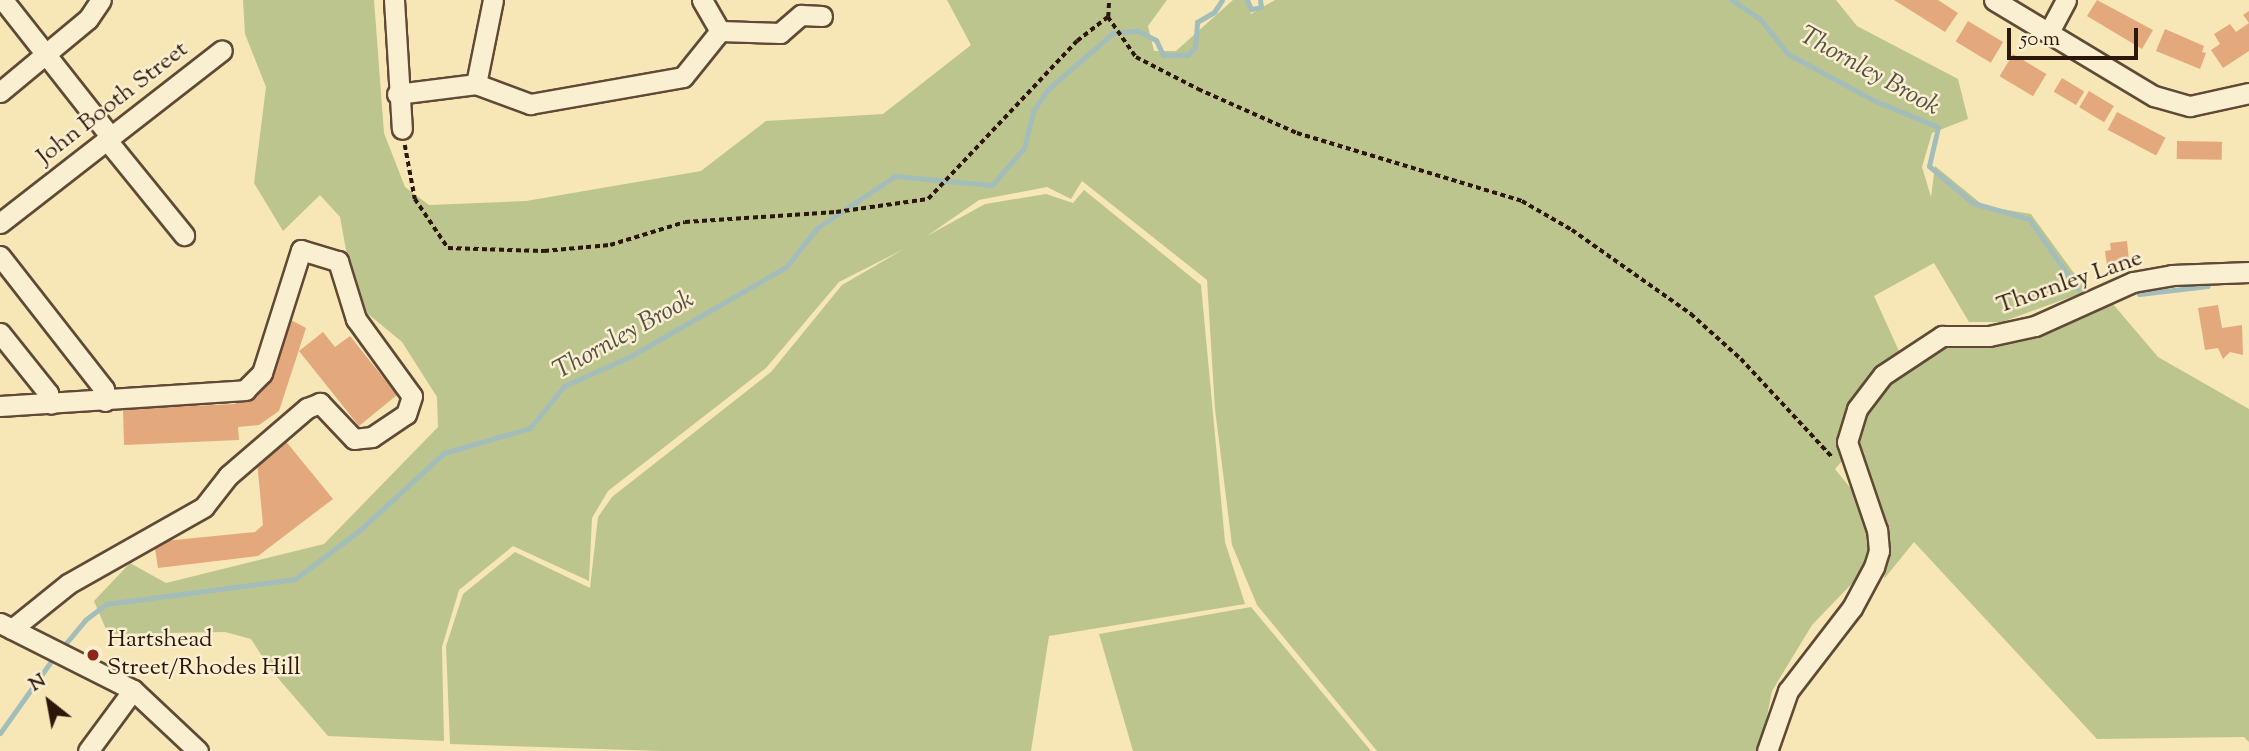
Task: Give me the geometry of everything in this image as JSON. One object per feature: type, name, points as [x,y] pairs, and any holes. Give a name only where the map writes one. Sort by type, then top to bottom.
[{"type":"street","points":[[3,0],[184,235]]},
{"type":"street","points":[[0,92],[88,19],[101,0]]},
{"type":"street","points":[[394,0],[397,94],[402,129]]},
{"type":"street","points":[[476,84],[492,0]]},
{"type":"street","points":[[702,0],[720,30]]},
{"type":"street","points":[[1994,0],[2154,96],[2190,106],[2249,93]]},
{"type":"street","points":[[2049,32],[2066,0]]},
{"type":"street","points":[[720,30],[780,33],[801,15],[822,16]]},
{"type":"street","points":[[397,94],[476,84],[530,104],[683,77],[720,30]]},
{"type":"street","name":"John Booth Street","points":[[0,223],[222,50]]},
{"type":"street","points":[[0,406],[245,390],[262,373],[301,250],[338,261],[356,319],[412,396],[406,415],[372,437],[354,439],[320,403],[307,408],[228,476],[204,507],[68,584],[6,626],[133,690],[198,751]]},
{"type":"street","points":[[0,256],[104,388],[105,401]]},
{"type":"street","name":"Thornley Lane","points":[[1767,751],[1787,691],[1865,589],[1879,551],[1874,516],[1847,442],[1857,409],[1883,375],[1942,336],[1989,336],[2035,326],[2133,282],[2172,275],[2249,272]]},
{"type":"street","points":[[0,333],[48,393],[51,404]]},
{"type":"street","points":[[88,751],[133,690]]},
{"type":"path","points":[[1109,0],[1109,19],[1136,57],[1297,133],[1522,201],[1572,230],[1692,314],[1741,359],[1839,465]]},
{"type":"path","points":[[402,129],[415,199],[447,248],[544,251],[610,245],[685,222],[836,212],[928,199],[1077,41],[1109,19]]},
{"type":"green space","points":[[243,0],[374,0],[384,133],[405,187],[429,205],[526,201],[701,171],[766,121],[883,114],[971,45],[947,0],[1167,0],[1148,26],[1154,51],[1176,51],[1233,0],[1246,0],[1251,14],[1275,0],[1836,0],[1857,26],[1958,79],[1968,119],[1932,133],[1922,167],[1931,197],[1935,166],[1984,206],[2031,214],[2087,291],[2002,322],[1969,322],[1934,263],[1874,296],[1899,351],[1861,387],[1843,421],[1842,461],[1835,469],[1856,495],[1870,527],[1866,569],[1812,625],[1772,691],[1760,751],[1377,751],[1257,605],[1232,545],[1215,409],[1207,280],[1082,181],[1071,199],[1047,187],[979,200],[927,236],[985,204],[1046,194],[1073,203],[1084,190],[1201,285],[1225,542],[1245,604],[1049,636],[1031,751],[661,751],[450,744],[446,646],[463,594],[515,552],[590,588],[598,517],[612,497],[771,372],[842,285],[904,249],[839,282],[766,368],[608,491],[592,518],[589,581],[513,546],[459,590],[442,647],[444,741],[328,736],[271,670],[251,639],[225,632],[108,634],[94,601],[130,563],[166,583],[324,544],[438,427],[437,397],[402,342],[356,304],[340,217],[320,195],[283,231],[254,183],[266,87],[245,34]]},
{"type":"green space","points":[[2107,297],[2158,357],[2249,409],[2249,742],[2244,737],[2097,739],[1914,542],[1884,579],[1890,551],[1888,526],[1855,448],[1858,425],[1876,395],[1928,345],[1973,338]]},
{"type":"green space","points":[[1251,607],[1371,751],[1133,751],[1099,634]]},
{"type":"building","points":[[1894,0],[1938,0],[1958,13],[1945,32]]},
{"type":"building","points":[[2097,0],[2153,30],[2142,49],[2087,16]]},
{"type":"building","points":[[2249,11],[2249,23],[2243,15]]},
{"type":"building","points":[[1968,21],[2003,42],[1991,63],[1956,42]]},
{"type":"building","points":[[2249,23],[2249,51],[2223,68],[2211,50],[2220,44],[2214,34],[2230,24],[2236,32]]},
{"type":"building","points":[[2165,29],[2204,46],[2202,52],[2206,53],[2200,69],[2156,51]]},
{"type":"building","points":[[2013,54],[2046,74],[2033,96],[2000,76]]},
{"type":"building","points":[[2062,78],[2084,91],[2076,105],[2054,92]]},
{"type":"building","points":[[2089,91],[2114,106],[2104,122],[2079,107]]},
{"type":"building","points":[[2117,112],[2166,138],[2156,155],[2108,130]]},
{"type":"building","points":[[2177,141],[2222,142],[2222,160],[2177,159]]},
{"type":"building","points":[[2127,241],[2130,270],[2108,273],[2105,251],[2111,250],[2110,243]]},
{"type":"building","points":[[2218,305],[2222,328],[2242,325],[2243,355],[2230,352],[2223,359],[2218,348],[2205,350],[2198,308]]},
{"type":"building","points":[[287,318],[306,328],[279,411],[259,425],[238,427],[239,440],[124,445],[123,409],[235,404],[265,382]]},
{"type":"building","points":[[323,332],[335,347],[350,336],[397,395],[359,426],[299,351]]},
{"type":"building","points":[[284,439],[333,499],[258,556],[158,568],[154,542],[255,532],[263,525],[257,461]]},
{"type":"waterway","name":"Thornley Brook","points":[[61,649],[85,620],[106,604],[295,579],[361,529],[444,453],[530,428],[564,386],[631,356],[786,267],[817,228],[895,176],[992,185],[1024,148],[1033,111],[1047,90],[1113,33],[1138,31],[1156,40],[1163,55],[1188,55],[1195,47],[1197,22],[1214,12],[1222,0]]},
{"type":"waterway","name":"Thornley Brook","points":[[1247,0],[1251,9],[1261,7],[1260,0]]},
{"type":"waterway","name":"Thornley Brook","points":[[1732,0],[1760,19],[1788,54],[1873,100],[1938,127],[1929,166],[1973,203],[2029,219],[2078,289]]},
{"type":"waterway","name":"Thornley Brook","points":[[2139,294],[2208,286]]},
{"type":"waterway","name":"Thornley Brook","points":[[0,733],[54,657]]},
{"type":"place","name":"Hartshead Street/Rhodes Hill","points":[[93,655]]}]
